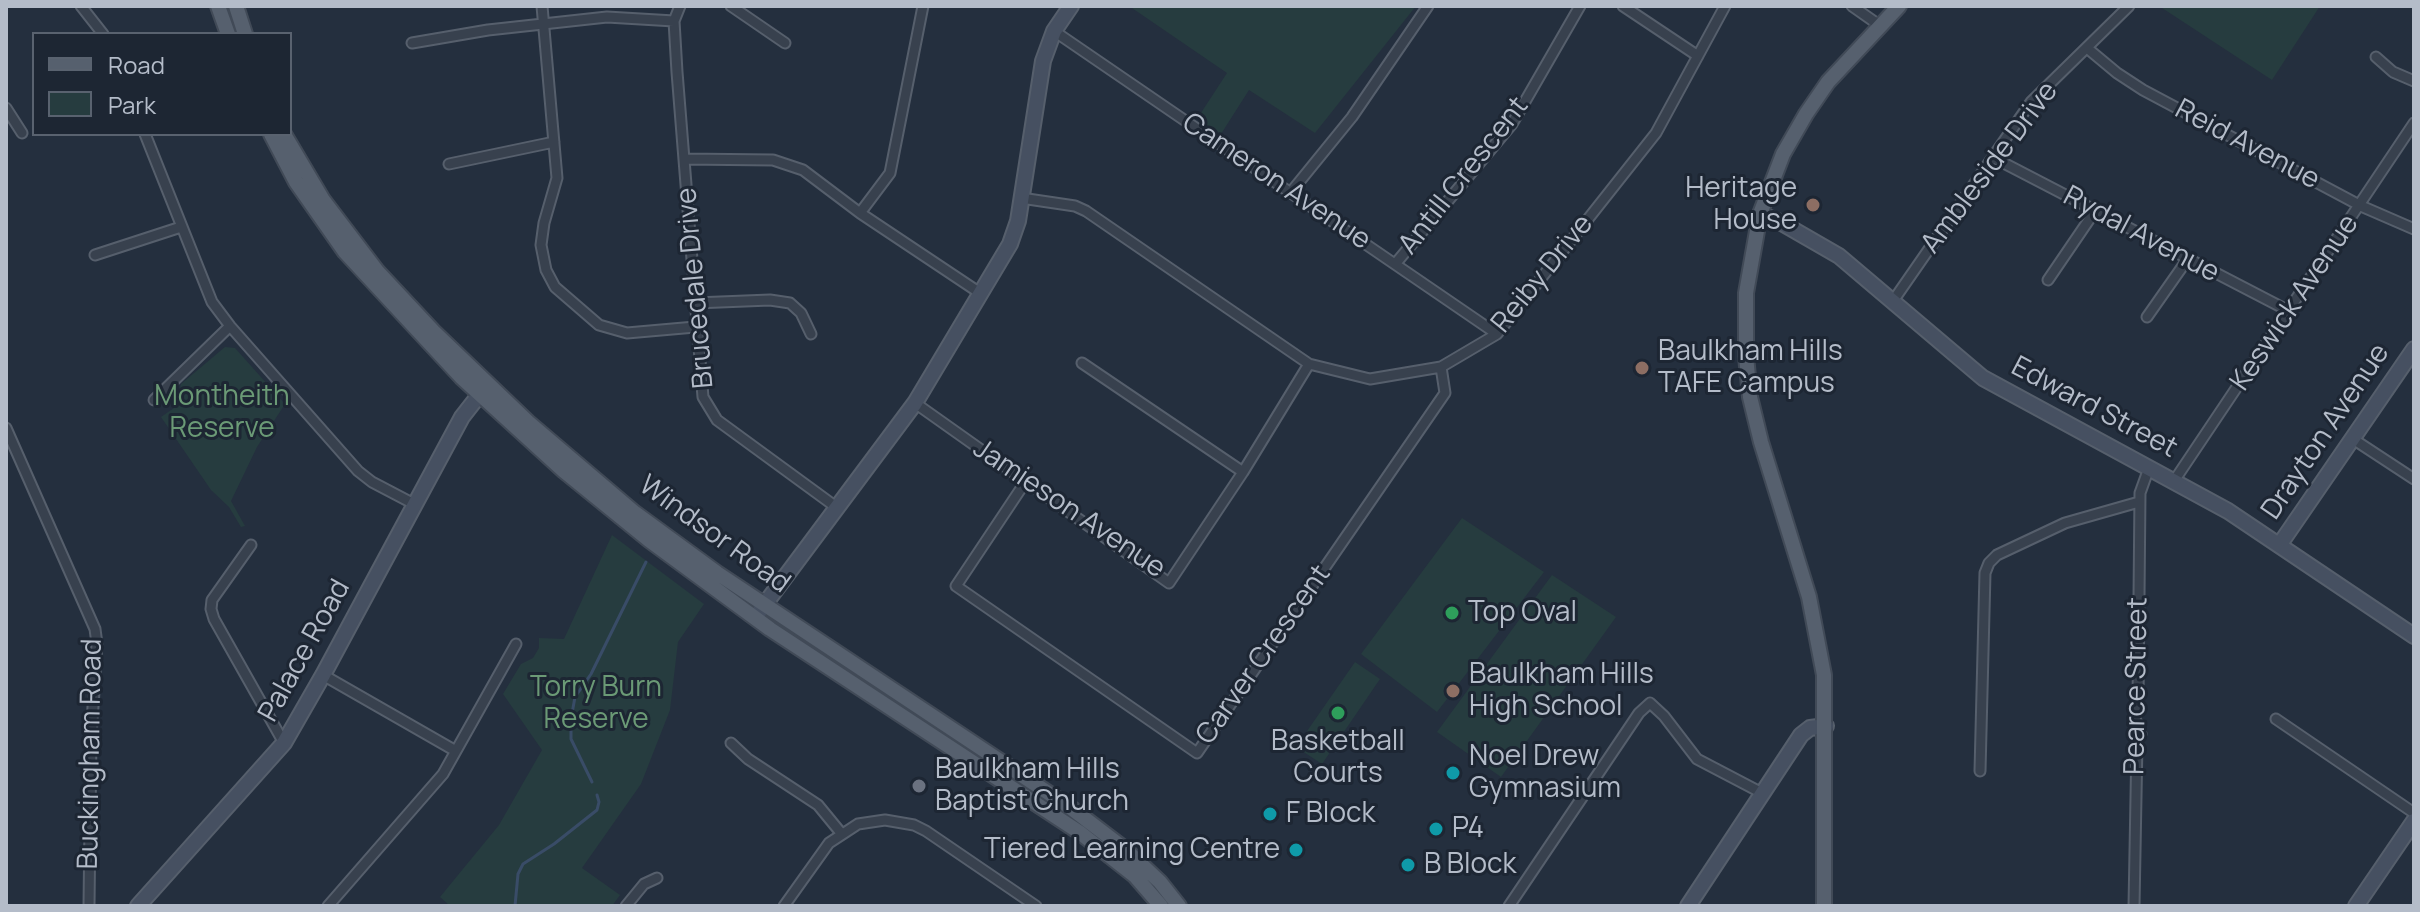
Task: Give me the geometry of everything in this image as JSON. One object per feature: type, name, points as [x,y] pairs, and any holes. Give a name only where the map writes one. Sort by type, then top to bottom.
[{"type":"main road","points":[[218,6],[227,32]]},
{"type":"main road","points":[[236,6],[244,32]]},
{"type":"main road","points":[[1824,906],[1824,675],[1815,623],[1750,397],[1746,356],[1746,293],[1760,214],[1783,154],[1828,82],[1899,6]]},
{"type":"main road","name":"Windsor Road","points":[[272,136],[296,182],[345,252],[480,394],[600,502],[706,584],[1079,832],[1135,876],[1161,906]]},
{"type":"main road","name":"Windsor Road","points":[[285,136],[323,200],[377,271],[528,422],[635,513],[764,605],[1071,808],[1126,850],[1160,882],[1179,906]]},
{"type":"street","points":[[81,6],[101,32]]},
{"type":"street","points":[[542,6],[557,178],[541,245],[546,270],[555,287],[599,325],[627,333],[695,327]]},
{"type":"street","name":"Brucedale Drive","points":[[680,6],[674,21],[695,327],[703,397],[710,412],[738,436],[836,507]]},
{"type":"street","points":[[731,6],[785,43]]},
{"type":"street","points":[[860,213],[890,173],[923,6]]},
{"type":"street","points":[[754,617],[915,403],[1015,234],[1043,61],[1054,31],[1071,6]]},
{"type":"street","points":[[1291,192],[1352,117],[1428,6]]},
{"type":"street","name":"Antill Crescent","points":[[1396,263],[1512,124],[1580,6]]},
{"type":"street","points":[[1623,6],[1698,56]]},
{"type":"street","name":"Reiby Drive","points":[[1021,198],[1075,206],[1086,211],[1309,364],[1370,379],[1441,367],[1497,334],[1656,133],[1725,6]]},
{"type":"street","points":[[1852,6],[1879,25]]},
{"type":"street","name":"Ambleside Drive","points":[[1893,301],[2031,102],[2129,6]]},
{"type":"street","points":[[412,43],[607,17],[674,21]]},
{"type":"street","name":"Cameron Avenue","points":[[1054,31],[1497,334]]},
{"type":"street","name":"Reid Avenue","points":[[2087,48],[2143,90],[2361,206],[2414,229]]},
{"type":"street","points":[[2376,57],[2393,72],[2414,81]]},
{"type":"street","points":[[6,108],[22,133]]},
{"type":"street","name":"Keswick Avenue","points":[[2174,481],[2414,123]]},
{"type":"street","points":[[146,136],[212,302],[358,471],[414,504]]},
{"type":"street","points":[[449,164],[554,142]]},
{"type":"street","name":"Rydal Avenue","points":[[1994,158],[2289,311]]},
{"type":"street","points":[[685,159],[773,160],[803,170],[860,213],[980,293]]},
{"type":"street","points":[[2048,280],[2095,211]]},
{"type":"street","name":"Edward Street","points":[[1760,214],[1839,256],[1983,378],[2174,481],[2280,544],[2414,636]]},
{"type":"street","points":[[95,255],[181,227]]},
{"type":"street","points":[[2147,317],[2187,260]]},
{"type":"street","points":[[695,303],[770,300],[790,303],[801,313],[811,334]]},
{"type":"street","points":[[154,400],[230,326]]},
{"type":"street","name":"Drayton Avenue","points":[[2280,544],[2414,349]]},
{"type":"street","points":[[1082,363],[1243,472]]},
{"type":"street","name":"Jamieson Avenue","points":[[915,403],[1169,583],[1243,472],[1309,364]]},
{"type":"street","name":"Carver Crescent","points":[[1026,481],[956,586],[1197,753],[1445,393],[1441,367]]},
{"type":"street","name":"Palace Road","points":[[138,906],[284,743],[462,417],[480,394]]},
{"type":"street","name":"Buckingham Road","points":[[6,428],[95,629],[89,906]]},
{"type":"street","points":[[2353,439],[2414,479]]},
{"type":"street","name":"Pearce Street","points":[[2134,906],[2137,742],[2141,734],[2135,718],[2138,702],[2139,502],[2140,485],[2149,468]]},
{"type":"street","points":[[1980,771],[1985,573],[1989,563],[1997,555],[2065,523],[2139,502]]},
{"type":"street","points":[[251,545],[212,600],[211,609],[284,743]]},
{"type":"street","points":[[332,905],[443,774],[516,644]]},
{"type":"street","points":[[323,675],[454,750]]},
{"type":"street","points":[[1509,906],[1639,713],[1650,703],[1697,759],[1762,793]]},
{"type":"street","points":[[2276,719],[2414,813]]},
{"type":"street","points":[[1688,906],[1801,735],[1810,728],[1826,726]]},
{"type":"street","points":[[731,743],[748,759],[818,805],[841,833]]},
{"type":"street","points":[[784,906],[829,843],[858,824],[872,821],[900,821],[914,825],[1036,906]]},
{"type":"street","points":[[2356,906],[2414,821]]},
{"type":"street","points":[[626,906],[644,884],[657,878]]},
{"type":"green space","points":[[1129,6],[1416,6],[1315,133],[1249,90],[1221,134],[1197,119],[1227,73]]},
{"type":"green space","points":[[2159,6],[2320,6],[2272,80]]},
{"type":"green space","name":"Montheith Reserve","points":[[225,347],[235,348],[285,404],[257,447],[231,501],[245,526],[241,527],[229,507],[211,490],[161,417],[174,408],[181,384]]},
{"type":"green space","name":"Top Oval","points":[[1462,518],[1544,572],[1437,712],[1361,654]]},
{"type":"green space","name":"Torry Burn Reserve","points":[[612,535],[704,604],[678,642],[670,710],[641,784],[582,868],[620,895],[612,906],[450,906],[440,897],[499,825],[542,750],[503,694],[521,664],[533,658],[539,648],[539,638],[564,639]]},
{"type":"green space","points":[[1552,575],[1616,617],[1501,777],[1437,732]]},
{"type":"green space","name":"Basketball Courts","points":[[1355,662],[1380,679],[1322,764],[1296,747]]},
{"type":"waterway","points":[[592,782],[571,739],[575,697],[591,674],[646,562]]},
{"type":"waterway","points":[[515,906],[518,874],[523,864],[597,810],[597,795]]},
{"type":"place","name":"Heritage House","points":[[1813,205]]},
{"type":"place","name":"Baulkham Hills TAFE Campus","points":[[1642,368]]},
{"type":"place","name":"Top Oval","points":[[1452,613]]},
{"type":"place","name":"Baulkham Hills High School","points":[[1453,691]]},
{"type":"place","name":"Basketball Courts","points":[[1338,713]]},
{"type":"place","name":"Noel Drew Gymnasium","points":[[1453,773]]},
{"type":"place","name":"Baulkham Hills Baptist Church","points":[[919,786]]},
{"type":"place","name":"F Block","points":[[1270,814]]},
{"type":"place","name":"P4","points":[[1436,829]]},
{"type":"place","name":"Tiered Learning Centre","points":[[1296,850]]},
{"type":"place","name":"B Block","points":[[1408,865]]}]
